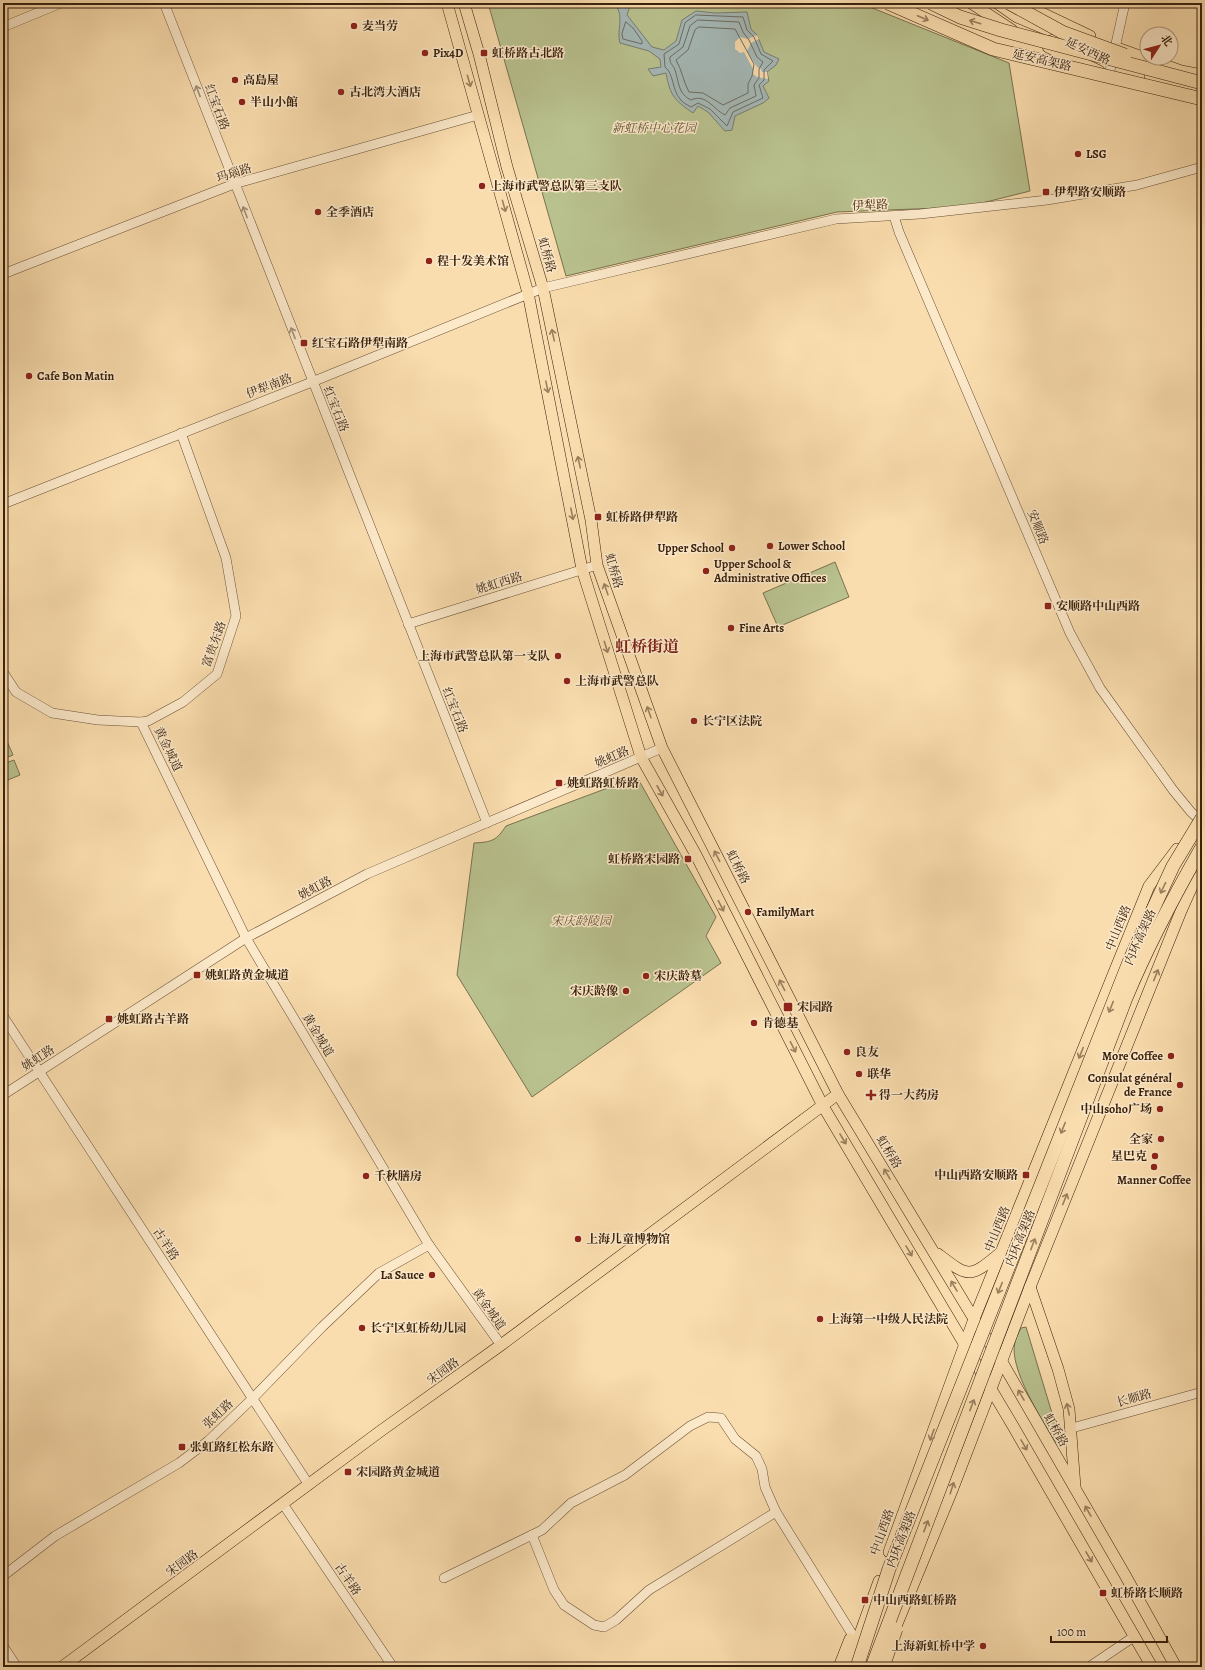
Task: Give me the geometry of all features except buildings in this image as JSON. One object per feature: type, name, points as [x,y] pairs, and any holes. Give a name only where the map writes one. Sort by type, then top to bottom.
[{"type":"highway","name":"延安高架路","points":[[888,3],[994,49],[1202,99]]},
{"type":"highway","name":"延安高架路","points":[[932,3],[960,17],[1001,30],[1202,82]]},
{"type":"highway","points":[[1009,3],[1062,32],[1176,76]]},
{"type":"highway","name":"内环高架路","points":[[857,1667],[889,1569],[1131,957],[1173,866],[1201,819]]},
{"type":"highway","name":"内环高架路","points":[[872,1667],[1144,953],[1163,915],[1202,847]]},
{"type":"highway","points":[[881,1667],[901,1614],[912,1562]]},
{"type":"main road","points":[[447,3],[528,293],[582,569],[641,757],[696,856],[823,1106],[1004,1412],[1152,1667]]},
{"type":"main road","name":"虹桥路","points":[[464,3],[479,54],[507,167],[543,288],[589,512],[597,564],[662,748],[838,1094],[974,1319],[1002,1362],[1121,1568],[1176,1667]]},
{"type":"main road","name":"延安西路","points":[[971,3],[1006,27],[1073,58],[1113,61],[1202,75]]},
{"type":"main road","name":"延安西路","points":[[998,3],[1017,17],[1113,61],[1202,91]]},
{"type":"main road","name":"延安西路","points":[[1022,3],[1071,28],[1113,61],[1126,84],[1202,105]]},
{"type":"main road","name":"延安西路","points":[[1113,61],[1202,82]]},
{"type":"main road","name":"中山西路","points":[[848,1667],[854,1639],[869,1608],[974,1319],[1149,886],[1201,819]]},
{"type":"main road","points":[[881,1667],[980,1419],[1030,1287],[1181,911],[1202,864]]},
{"type":"main road","name":"宋园路","points":[[62,1667],[501,1345],[838,1094]]},
{"type":"main road","points":[[933,1250],[960,1271],[969,1273],[982,1268],[1001,1252]]},
{"type":"main road","points":[[1030,1287],[1058,1369],[1069,1409],[1072,1428],[1076,1490]]},
{"type":"main road","points":[[980,1419],[993,1410],[1004,1412]]},
{"type":"main road","points":[[839,1667],[854,1639]]},
{"type":"street","points":[[3,26],[61,3]]},
{"type":"street","name":"红宝石路","points":[[164,3],[234,184],[487,823]]},
{"type":"street","points":[[1113,61],[1125,3]]},
{"type":"street","name":"玛瑙路","points":[[3,274],[234,184],[478,115]]},
{"type":"street","name":"伊犁路","points":[[543,288],[836,219],[894,216],[1047,200],[1137,185],[1202,167]]},
{"type":"street","name":"安顺路","points":[[894,216],[902,239],[1070,633],[1100,688],[1173,790],[1191,812],[1201,819]]},
{"type":"street","name":"伊犁南路","points":[[3,504],[312,382],[543,288]]},
{"type":"street","name":"富贵东路","points":[[3,672],[16,692],[52,713],[98,720],[141,722],[148,721],[183,702],[217,674],[236,616],[226,558],[181,433]]},
{"type":"street","name":"姚虹西路","points":[[408,624],[597,564]]},
{"type":"street","name":"黄金城道","points":[[141,722],[246,938],[429,1245],[501,1345]]},
{"type":"street","name":"姚虹路","points":[[3,1095],[246,938],[367,874],[662,748]]},
{"type":"street","name":"古羊路","points":[[3,1016],[309,1485]]},
{"type":"street","name":"张虹路","points":[[3,1576],[54,1536],[179,1463],[208,1441],[252,1399],[322,1327],[379,1273],[429,1245]]},
{"type":"street","name":"长顺路","points":[[1072,1428],[1202,1392]]},
{"type":"street","points":[[444,1578],[542,1530],[570,1503],[625,1475],[690,1426],[708,1417],[720,1418],[735,1439],[756,1456],[762,1469],[765,1487],[776,1512],[854,1639]]},
{"type":"street","name":"古羊路","points":[[283,1504],[393,1667]]},
{"type":"street","points":[[532,1535],[554,1590],[564,1605],[594,1625],[604,1626],[616,1620],[648,1590],[776,1512]]},
{"type":"street","points":[[1089,1667],[1135,1636]]},
{"type":"street","points":[[3,1646],[17,1667]]},
{"type":"green space","name":"新虹桥中心花园","points":[[488,3],[860,3],[1009,63],[1030,191],[966,207],[837,212],[566,276]]},
{"type":"green space","points":[[835,562],[849,597],[778,627],[763,593]]},
{"type":"green space","points":[[6,739],[13,755],[3,759],[3,740]]},
{"type":"green space","points":[[14,760],[20,775],[3,782],[3,764]]},
{"type":"green space","name":"宋庆龄陵园","points":[[637,777],[716,917],[706,936],[721,963],[532,1097],[457,975],[474,843],[493,840],[506,826]]},
{"type":"green space","points":[[1026,1327],[1061,1443],[1056,1444],[1021,1380],[1014,1353],[1015,1342],[1021,1328]]},
{"type":"water","points":[[613,3],[634,3],[630,6],[627,15],[652,47],[664,50],[676,41],[682,20],[696,11],[715,13],[747,12],[751,29],[757,35],[764,52],[779,59],[776,65],[767,72],[769,81],[763,86],[769,98],[763,103],[735,116],[732,130],[725,131],[708,112],[698,106],[693,113],[681,104],[671,92],[666,73],[653,76],[648,69],[661,67],[660,59],[649,51],[620,43],[620,17],[617,7]]},
{"type":"pier","points":[[757,35],[759,39],[751,43],[747,51],[757,67],[761,69],[762,72],[767,72],[768,79],[757,77],[753,74],[753,69],[744,52],[740,53],[735,49],[735,42],[740,37],[748,39]]},
{"type":"place","name":"麦当劳","points":[[354,26]]},
{"type":"place","name":"Pix4D","points":[[425,53]]},
{"type":"place","name":"虹桥路古北路","points":[[484,53]]},
{"type":"place","name":"高島屋","points":[[235,80]]},
{"type":"place","name":"古北湾大酒店","points":[[341,92]]},
{"type":"place","name":"半山小館","points":[[242,102]]},
{"type":"place","name":"LSG","points":[[1078,154]]},
{"type":"place","name":"上海市武警总队第三支队","points":[[482,186]]},
{"type":"place","name":"伊犁路安顺路","points":[[1046,192]]},
{"type":"place","name":"全季酒店","points":[[318,212]]},
{"type":"place","name":"程十发美术馆","points":[[429,261]]},
{"type":"place","name":"红宝石路伊犁南路","points":[[304,343]]},
{"type":"place","name":"Cafe Bon Matin","points":[[29,376]]},
{"type":"place","name":"虹桥路伊犁路","points":[[598,517]]},
{"type":"place","name":"Lower School","points":[[770,546]]},
{"type":"place","name":"Upper School","points":[[732,548]]},
{"type":"place","name":"Upper School & Administrative Offices","points":[[706,571]]},
{"type":"place","name":"安顺路中山西路","points":[[1048,606]]},
{"type":"place","name":"Fine Arts","points":[[731,628]]},
{"type":"place","name":"上海市武警总队第一支队","points":[[558,656]]},
{"type":"place","name":"上海市武警总队","points":[[567,681]]},
{"type":"place","name":"长宁区法院","points":[[694,721]]},
{"type":"place","name":"姚虹路虹桥路","points":[[559,783]]},
{"type":"place","name":"虹桥路宋园路","points":[[688,859]]},
{"type":"place","name":"FamilyMart","points":[[748,912]]},
{"type":"place","name":"姚虹路黄金城道","points":[[197,975]]},
{"type":"place","name":"宋庆龄墓","points":[[646,976]]},
{"type":"place","name":"宋庆龄像","points":[[626,991]]},
{"type":"place","name":"宋园路","points":[[788,1007]]},
{"type":"place","name":"姚虹路古羊路","points":[[109,1019]]},
{"type":"place","name":"肯德基","points":[[754,1023]]},
{"type":"place","name":"良友","points":[[847,1052]]},
{"type":"place","name":"More Coffee","points":[[1171,1056]]},
{"type":"place","name":"联华","points":[[859,1074]]},
{"type":"place","name":"Consulat général de France","points":[[1180,1085]]},
{"type":"place","name":"得一大药房","points":[[871,1095]]},
{"type":"place","name":"中山soho广场","points":[[1160,1109]]},
{"type":"place","name":"全家","points":[[1161,1139]]},
{"type":"place","name":"星巴克","points":[[1155,1156]]},
{"type":"place","name":"Manner Coffee","points":[[1154,1167]]},
{"type":"place","name":"中山西路安顺路","points":[[1026,1175]]},
{"type":"place","name":"千秋膳房","points":[[366,1176]]},
{"type":"place","name":"上海儿童博物馆","points":[[578,1239]]},
{"type":"place","name":"La Sauce","points":[[432,1275]]},
{"type":"place","name":"上海第一中级人民法院","points":[[820,1319]]},
{"type":"place","name":"长宁区虹桥幼儿园","points":[[362,1328]]},
{"type":"place","name":"张虹路红松东路","points":[[182,1447]]},
{"type":"place","name":"宋园路黄金城道","points":[[348,1472]]},
{"type":"place","name":"虹桥路长顺路","points":[[1103,1593]]},
{"type":"place","name":"中山西路虹桥路","points":[[865,1600]]},
{"type":"place","name":"上海新虹桥中学","points":[[983,1646]]},
{"type":"district","name":"虹桥街道","points":[[647,647]]}]
